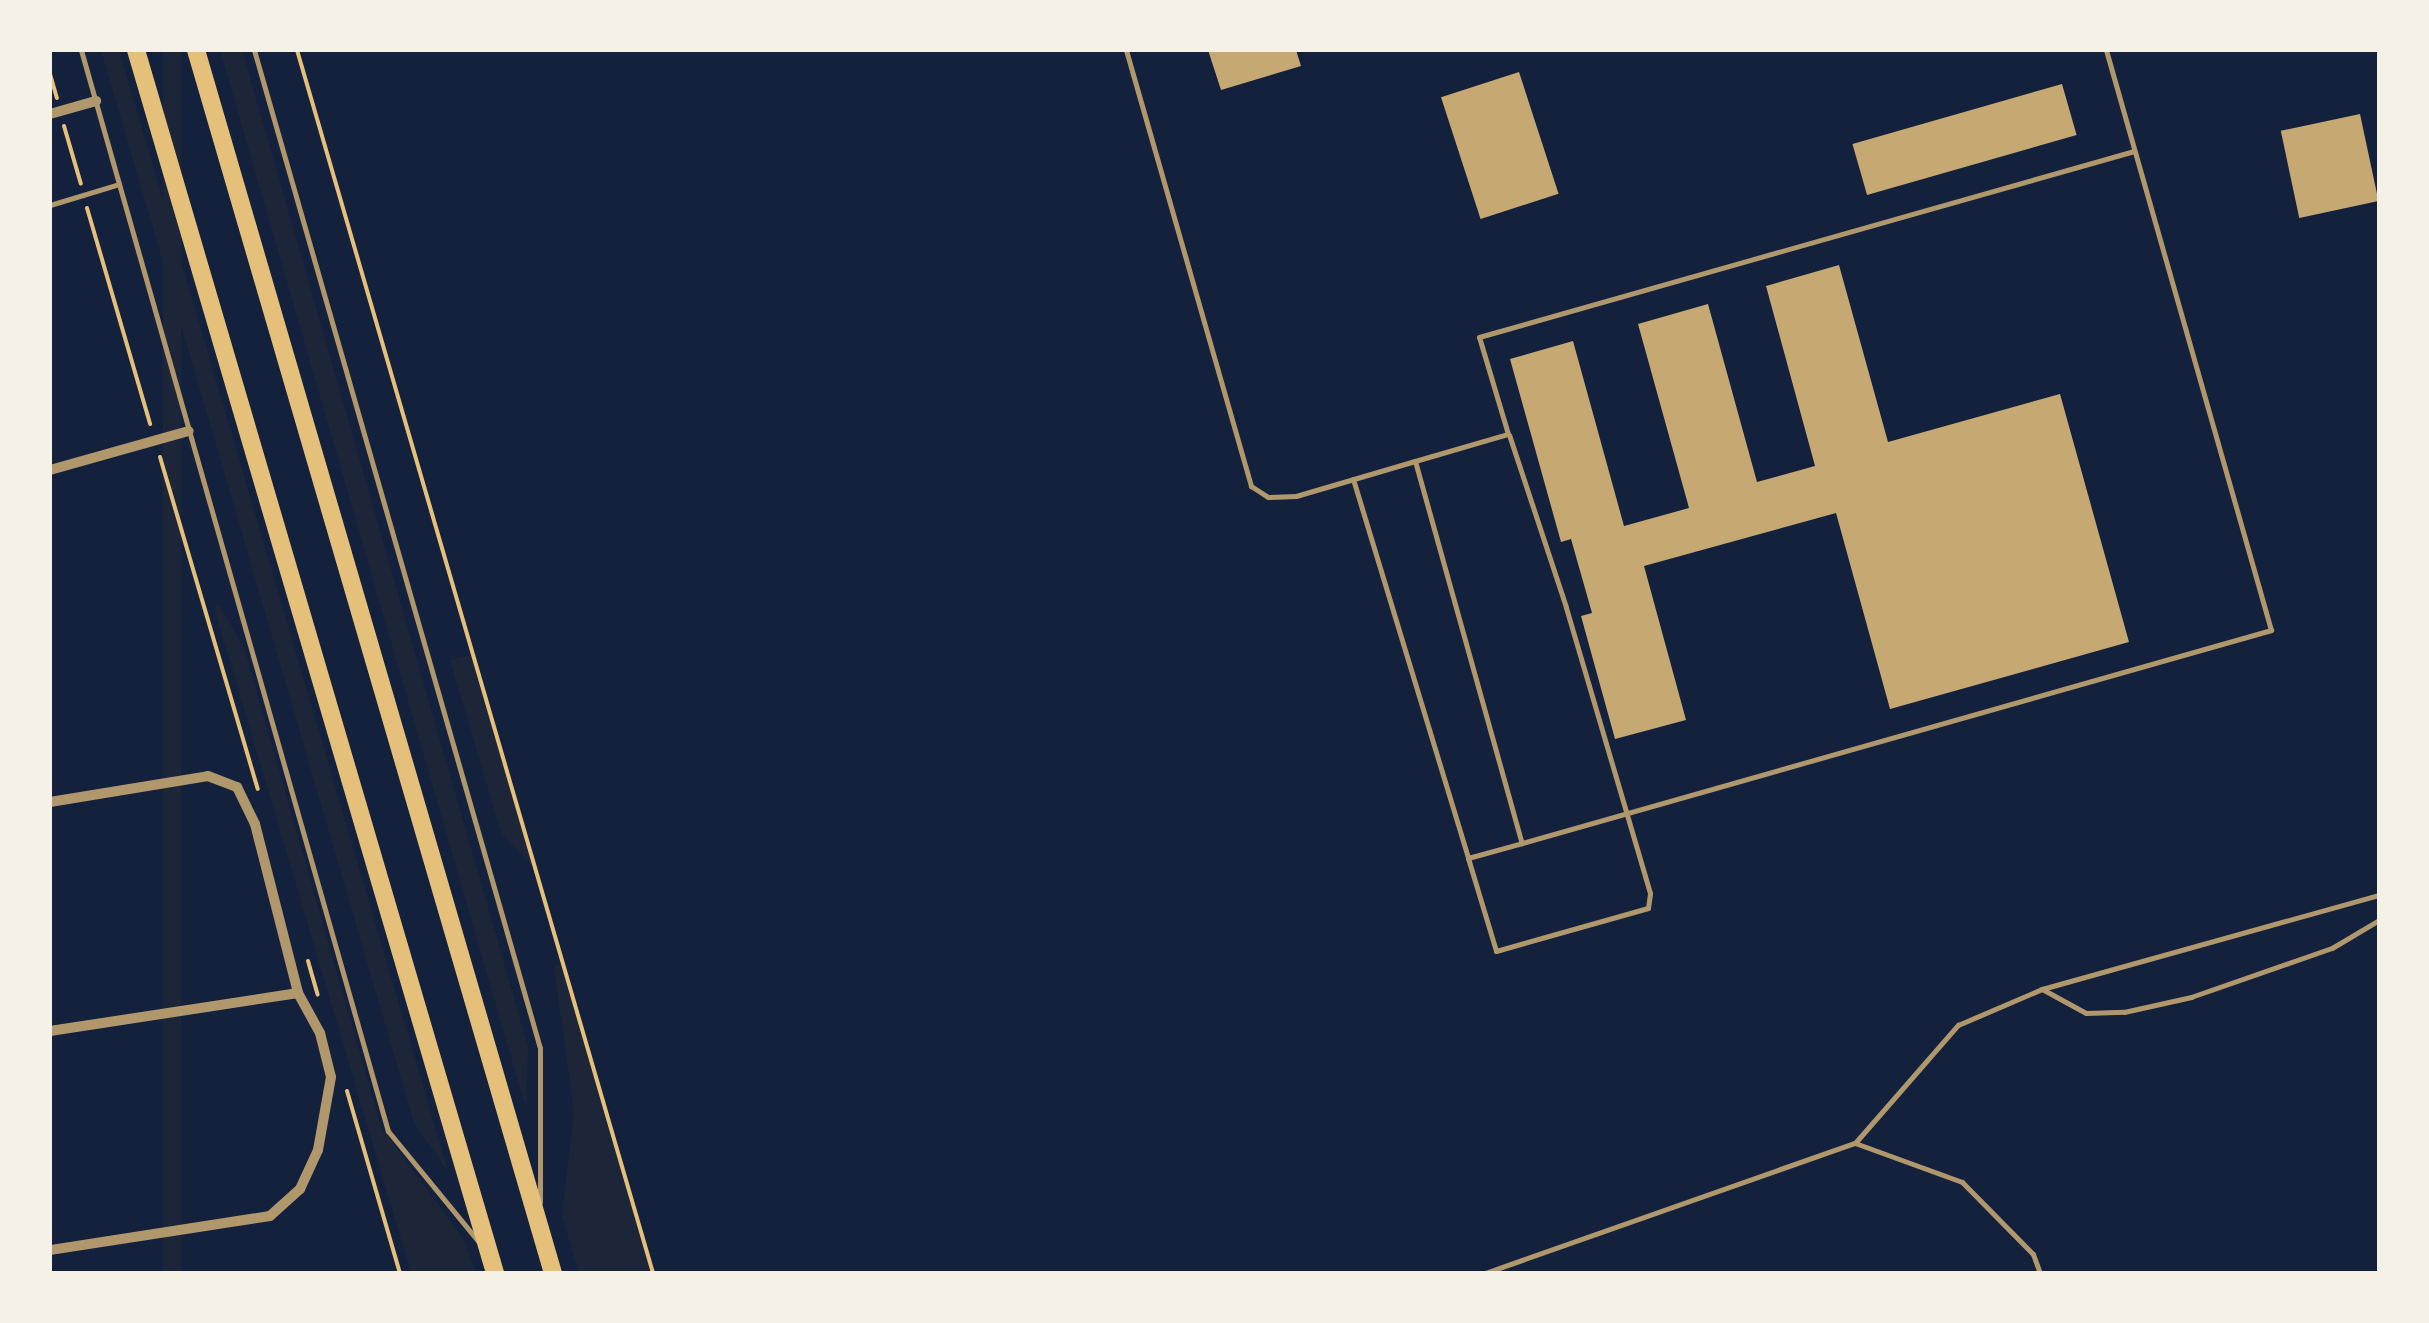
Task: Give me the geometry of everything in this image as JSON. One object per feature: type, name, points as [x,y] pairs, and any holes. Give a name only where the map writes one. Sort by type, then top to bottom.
[{"type":"main road","points":[[136,50],[492,1264]]},
{"type":"main road","points":[[196,50],[553,1273]]},
{"type":"street","points":[[55,112],[96,101]]},
{"type":"street","points":[[50,470],[190,431]]},
{"type":"street","points":[[50,802],[208,776],[237,788],[255,824],[298,993],[320,1032],[331,1077],[318,1150],[300,1189],[270,1216],[50,1250]]},
{"type":"street","points":[[50,1031],[298,993]]},
{"type":"lane","points":[[81,50],[388,1131],[492,1264]]},
{"type":"lane","points":[[254,50],[540,1048],[540,1230]]},
{"type":"lane","points":[[1126,50],[1251,486],[1268,496],[1296,496],[1508,434]]},
{"type":"lane","points":[[1468,858],[2271,630],[2106,50]]},
{"type":"lane","points":[[1353,478],[1468,858],[1489,942],[1496,951],[1512,951],[1648,908],[1650,893],[1479,337],[2134,151]]},
{"type":"lane","points":[[50,205],[120,184]]},
{"type":"lane","points":[[1415,461],[1522,843]]},
{"type":"lane","points":[[1485,1273],[1855,1143],[1958,1025],[2042,989],[2379,895]]},
{"type":"lane","points":[[2042,989],[2086,1013],[2124,1012],[2190,997],[2332,948],[2379,920]]},
{"type":"lane","points":[[1855,1143],[1962,1182],[2033,1254],[2040,1273]]},
{"type":"path","points":[[297,50],[653,1273]]},
{"type":"path","points":[[50,74],[55,112],[84,195],[261,800]]},
{"type":"path","points":[[306,952],[322,1008]]},
{"type":"path","points":[[344,1084],[400,1273]]},
{"type":"shaded area","points":[[101,50],[119,50],[448,1171],[414,1123]]},
{"type":"shaded area","points":[[163,50],[181,50],[181,1273],[163,1273]]},
{"type":"shaded area","points":[[220,50],[242,50],[528,1047],[526,1109]]},
{"type":"shaded area","points":[[220,606],[244,648],[381,1127],[464,1240],[476,1273],[411,1273],[214,607]]},
{"type":"shaded area","points":[[473,655],[535,869],[501,833],[450,660]]},
{"type":"shaded area","points":[[562,963],[653,1273],[579,1273],[562,1216],[574,1112],[554,967]]},
{"type":"building","points":[[1208,50],[1296,50],[1301,66],[1221,90]]},
{"type":"building","points":[[1519,72],[1559,194],[1481,219],[1441,97]]},
{"type":"building","points":[[2062,84],[2077,135],[1867,195],[1852,144]]},
{"type":"building","points":[[2360,114],[2379,201],[2299,218],[2281,131]]},
{"type":"building","points":[[1839,265],[1888,442],[2060,394],[2129,642],[1890,709],[1836,513],[1644,566],[1686,720],[1615,739],[1581,616],[1592,613],[1571,539],[1561,542],[1510,359],[1573,341],[1624,526],[1689,508],[1638,324],[1708,304],[1757,482],[1815,466],[1766,286]]}]
